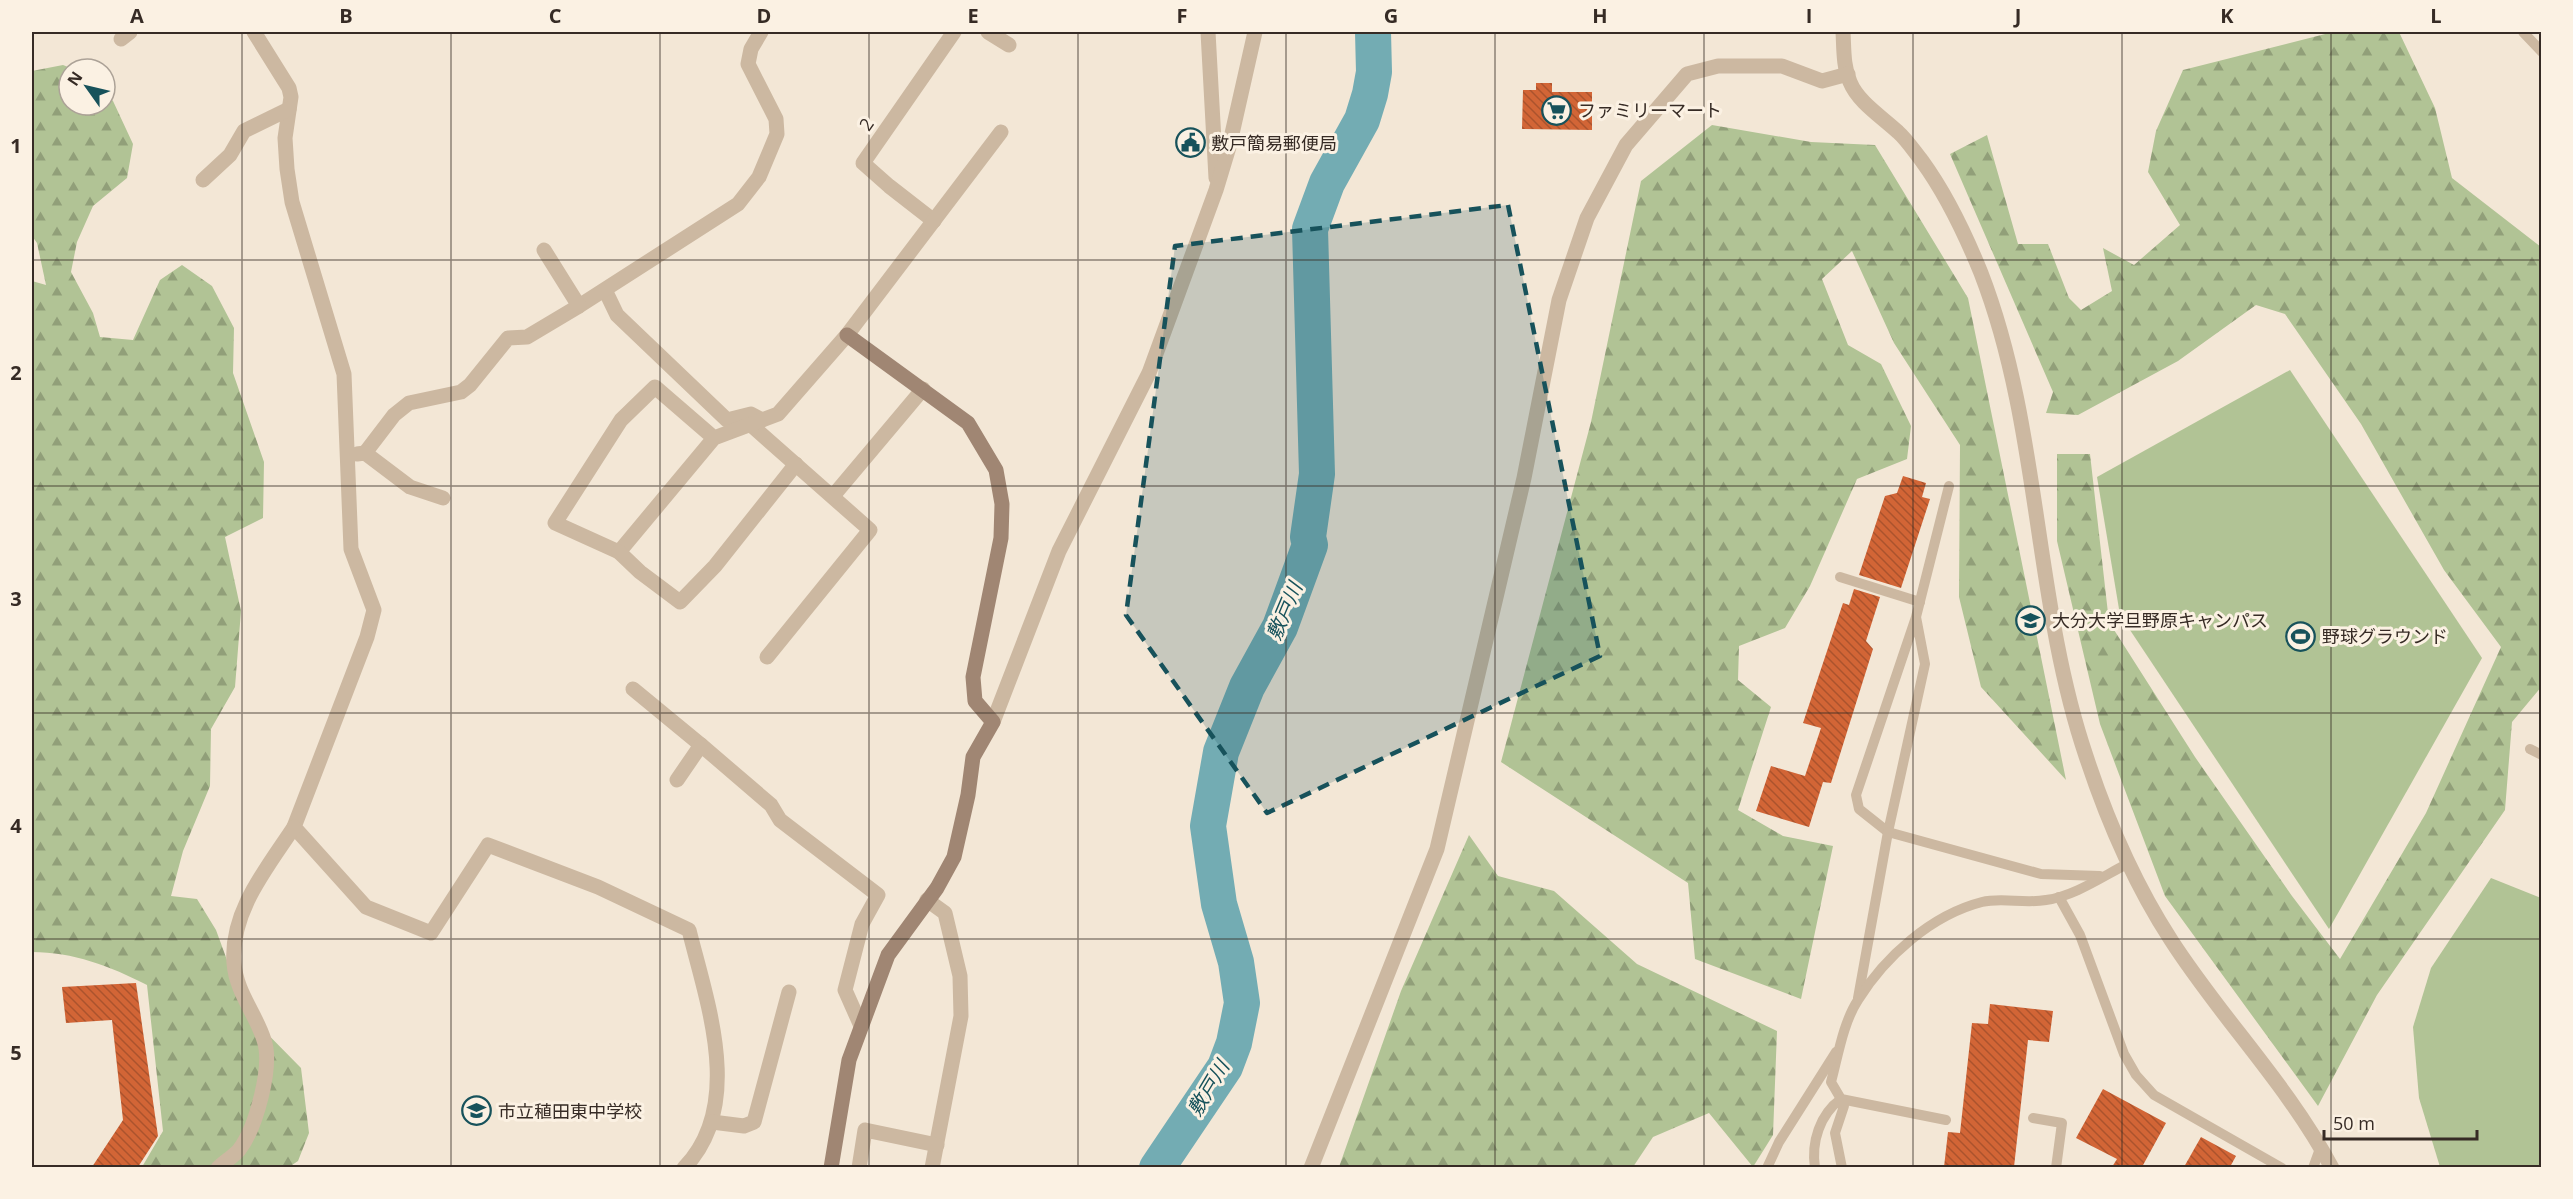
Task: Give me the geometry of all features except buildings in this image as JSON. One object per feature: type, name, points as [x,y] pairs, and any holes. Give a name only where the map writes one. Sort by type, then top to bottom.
[{"type":"street","points":[[218,1167],[239,1150],[253,1119],[268,1066],[265,1043],[256,1018],[242,993],[234,964],[238,925],[251,894],[294,827],[368,637],[374,610],[351,549],[344,374],[289,186],[285,138],[291,97],[286,80],[254,32]]},
{"type":"street","points":[[365,453],[394,415],[409,403],[461,392],[508,338],[527,337],[738,204],[759,177],[777,134],[776,119],[748,64],[751,49],[761,32]]},
{"type":"street","name":"2","points":[[934,221],[863,163],[954,32]]},
{"type":"street","points":[[988,32],[1009,45]]},
{"type":"street","points":[[1208,32],[1216,190]]},
{"type":"street","points":[[831,1167],[849,1059],[861,1026],[888,955],[954,857],[968,795],[973,757],[993,722],[1059,551],[1141,392],[1216,190],[1229,147],[1255,32]]},
{"type":"street","points":[[1843,32],[1848,74],[1859,96],[1901,135],[1934,180],[1968,244],[1998,322],[2010,369],[2025,447],[2060,664],[2086,757],[2129,863],[2172,942],[2305,1120],[2332,1167]]},
{"type":"street","points":[[1311,1167],[1437,849],[1524,478],[1559,300],[1587,218],[1626,145],[1688,74],[1718,66],[1782,66],[1822,81],[1848,74]]},
{"type":"street","points":[[203,180],[230,155],[244,131],[289,109]]},
{"type":"street","points":[[619,552],[714,438],[778,414],[847,335],[1002,132]]},
{"type":"street","points":[[544,250],[579,306]]},
{"type":"street","points":[[604,290],[617,315],[727,420],[751,414],[756,423],[796,464],[870,530],[766,657]]},
{"type":"street","points":[[847,335],[968,423],[996,470],[1002,504],[1001,538],[973,677],[975,700],[993,722]]},
{"type":"street","points":[[714,438],[655,387],[621,420],[555,523],[619,552],[640,572],[680,602],[715,566],[796,464]]},
{"type":"street","points":[[833,496],[923,389]]},
{"type":"street","points":[[348,454],[365,453],[410,487],[443,498]]},
{"type":"street","points":[[633,688],[771,805],[780,820],[878,894],[862,924],[845,990],[861,1026]]},
{"type":"street","points":[[677,780],[701,745]]},
{"type":"street","points":[[294,827],[366,907],[431,933],[488,845],[598,887],[689,930],[715,1030],[717,1074],[712,1122],[693,1158],[684,1167]]},
{"type":"street","points":[[927,900],[945,913],[960,976],[961,1016],[932,1167]]},
{"type":"street","points":[[712,1122],[744,1126],[754,1122],[789,992]]},
{"type":"street","points":[[859,1167],[865,1130],[937,1145]]},
{"type":"lane","points":[[2523,32],[2541,52]]},
{"type":"lane","points":[[1949,486],[1916,617],[1856,795],[1859,808],[1888,832],[2041,874],[2104,876]]},
{"type":"lane","points":[[1840,576],[1920,602]]},
{"type":"lane","points":[[1842,1167],[1835,1133],[1844,1106],[1831,1082],[1840,1046],[1857,1001],[1888,832],[1924,664],[1916,617]]},
{"type":"lane","points":[[2530,749],[2541,755]]},
{"type":"lane","points":[[1857,1001],[1897,950],[1962,909],[1996,900],[2031,901],[2059,897],[2129,863]]},
{"type":"lane","points":[[2059,897],[2080,935],[2124,1054],[2136,1075],[2154,1095],[2282,1167]]},
{"type":"lane","points":[[1767,1167],[1795,1116],[1840,1046]]},
{"type":"lane","points":[[1815,1167],[1818,1129],[1829,1107],[1841,1099],[1946,1120]]},
{"type":"lane","points":[[2033,1118],[2062,1123],[2056,1167]]},
{"type":"lane","points":[[2313,1167],[2320,1146]]},
{"type":"highlighted area","points":[[1508,205],[1600,656],[1267,813],[1126,615],[1175,246]]},
{"type":"green space","points":[[2333,32],[2399,32],[2435,108],[2452,178],[2541,247],[2542,686],[2512,722],[2505,810],[2377,995],[2318,1106],[2165,896],[2100,724],[2057,541],[2057,454],[2090,454],[2109,622],[2195,757],[2292,896],[2340,959],[2426,813],[2501,647],[2444,570],[2361,424],[2285,314],[2256,305],[2178,361],[2078,415],[2046,413],[2053,392],[1950,154],[1987,135],[2018,244],[2048,244],[2069,298],[2081,310],[2112,291],[2103,248],[2134,265],[2180,225],[2148,172],[2156,131],[2183,70]]},
{"type":"green space","points":[[57,66],[57,117],[117,117],[117,110],[133,144],[127,178],[93,206],[77,242],[71,272],[93,313],[100,337],[133,340],[160,280],[182,265],[212,286],[234,328],[233,373],[264,462],[263,518],[225,537],[241,611],[235,687],[211,729],[210,786],[183,851],[171,896],[197,899],[216,930],[246,1012],[301,1068],[309,1133],[298,1161],[289,1167],[142,1167],[163,1131],[147,985],[91,961],[62,954],[32,952],[32,281],[46,285],[37,243],[32,236],[32,71]]},
{"type":"green space","points":[[1712,125],[1811,142],[1875,145],[1968,298],[2066,780],[1981,687],[1959,597],[1960,445],[1894,343],[1852,251],[1822,279],[1848,345],[1881,364],[1911,426],[1907,459],[1857,479],[1810,586],[1785,628],[1739,646],[1738,680],[1771,707],[1738,810],[1783,836],[1833,846],[1801,999],[1695,959],[1688,883],[1501,762],[1591,422],[1641,181]]},
{"type":"green space","name":"野球グラウンド","points":[[2290,370],[2482,658],[2329,929],[2120,615],[2097,477]]},
{"type":"green space","points":[[1469,835],[1498,876],[1554,891],[1637,964],[1777,1031],[1773,1135],[1753,1167],[1709,1113],[1653,1137],[1633,1167],[1339,1167],[1401,991]]},
{"type":"green space","points":[[2491,878],[2541,898],[2541,1167],[2440,1167],[2419,1098],[2413,1027],[2431,968]]},
{"type":"waterway","name":"敷戸川","points":[[1157,1168],[1225,1067],[1234,1043],[1242,1003],[1236,962],[1219,904],[1208,826],[1221,752],[1247,687],[1280,627],[1310,545],[1308,537],[1317,474],[1310,229],[1327,183],[1362,120],[1374,72],[1373,32]]},
{"type":"place","name":"ファミリーマート","points":[[1557,110]]},
{"type":"place","name":"敷戸簡易郵便局","points":[[1190,143]]},
{"type":"place","name":"大分大学旦野原キャンパス","points":[[2031,620]]},
{"type":"place","name":"野球グラウンド","points":[[2301,636]]},
{"type":"place","name":"市立稙田東中学校","points":[[477,1111]]}]
